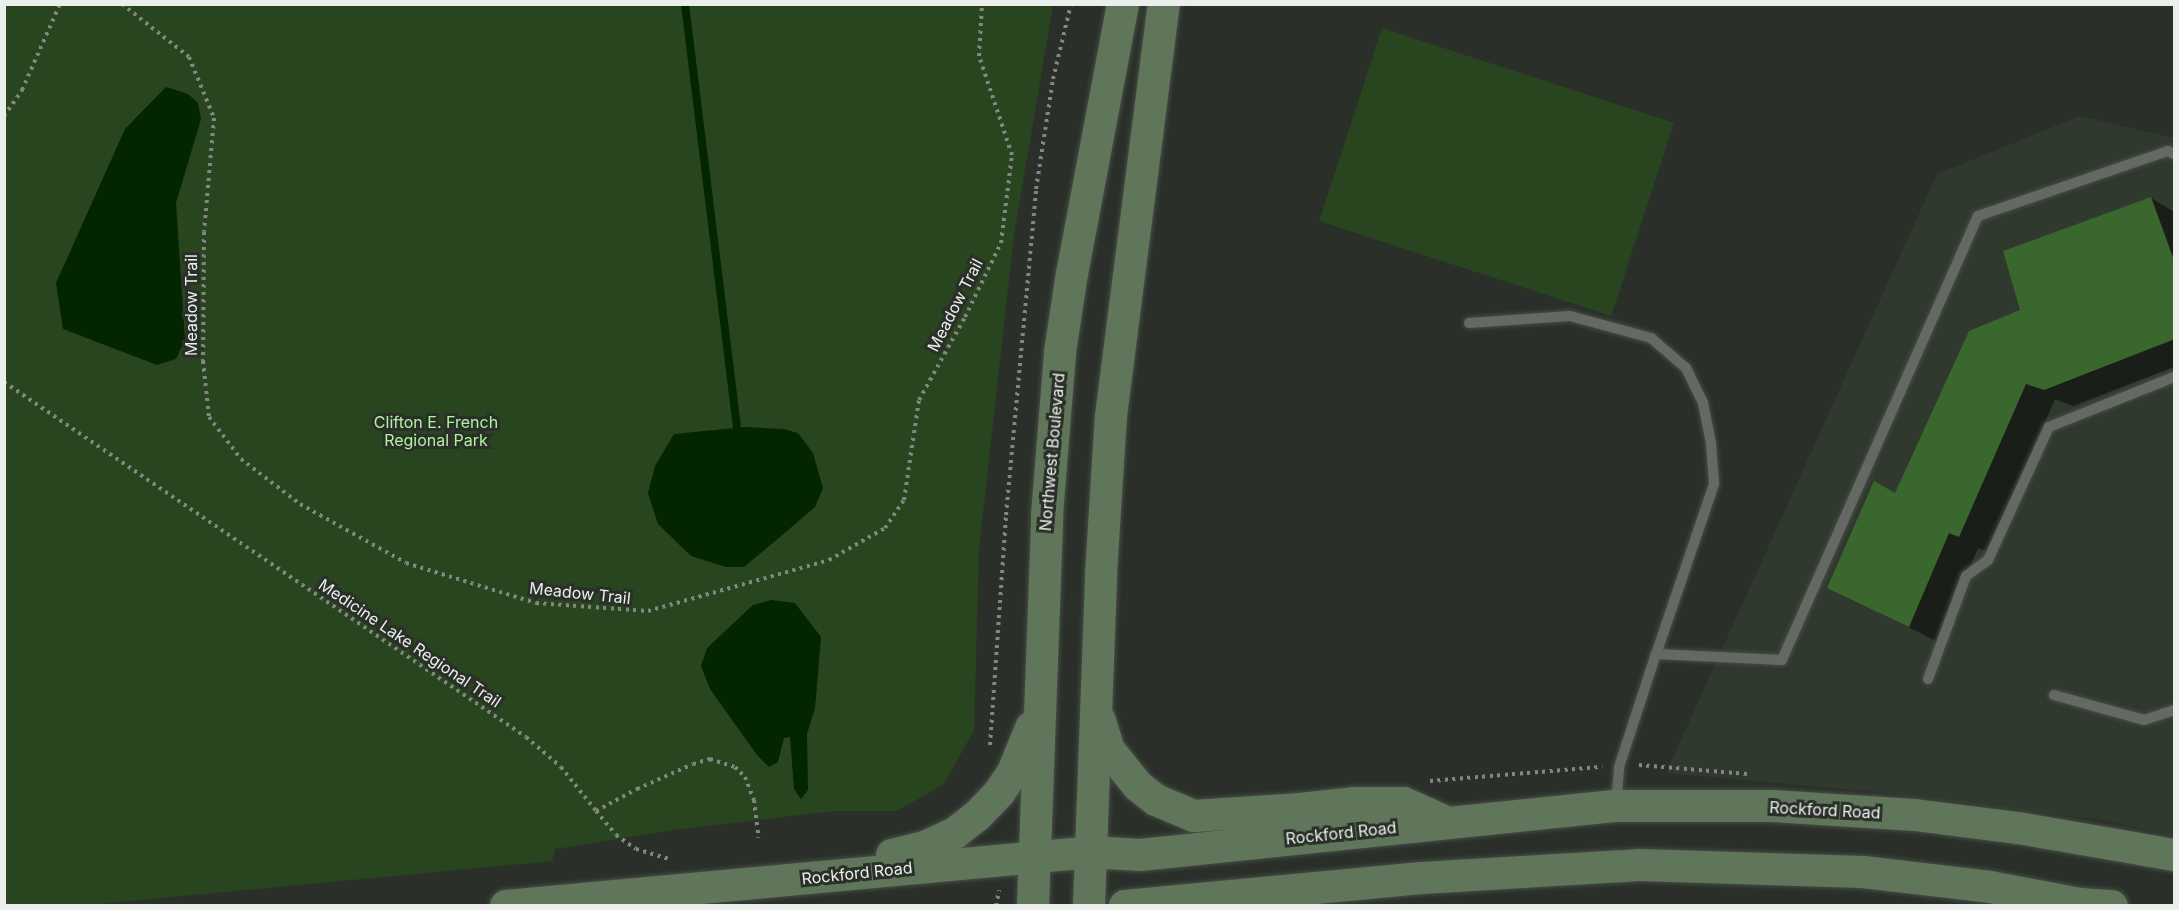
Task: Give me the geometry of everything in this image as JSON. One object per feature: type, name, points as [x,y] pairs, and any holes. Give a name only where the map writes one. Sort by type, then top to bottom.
[{"type":"main road","name":"Northwest Boulevard","points":[[1033,906],[1047,515],[1060,352],[1072,274],[1123,4]]},
{"type":"main road","points":[[1089,906],[1101,574],[1111,416],[1164,4]]},
{"type":"main road","points":[[1096,703],[1108,750],[1123,771],[1156,800],[1194,816],[1300,810],[1354,802],[1404,804],[1447,822]]},
{"type":"main road","points":[[856,872],[888,856],[927,846],[955,833],[977,816],[999,793],[1013,772],[1039,708]]},
{"type":"main road","name":"Rockford Road","points":[[506,906],[1092,852],[1140,855],[1616,806],[1772,806],[1915,815],[2019,828],[2175,855]]},
{"type":"main road","points":[[1125,906],[1545,868],[1709,865],[1863,872],[1990,887],[2081,903],[2106,905]]},
{"type":"main road","points":[[1227,906],[1276,892]]},
{"type":"lane","points":[[1656,654],[1782,660],[1978,216],[2168,152],[2175,154]]},
{"type":"lane","points":[[1469,323],[1570,316],[1651,338],[1686,368],[1703,404],[1711,443],[1714,484],[1619,767],[1616,806]]},
{"type":"lane","points":[[1928,679],[1966,576],[1988,560],[2049,427],[2175,377]]},
{"type":"lane","points":[[2054,695],[2144,720],[2175,710]]},
{"type":"path","points":[[4,116],[22,90],[60,4]]},
{"type":"path","name":"Meadow Trail","points":[[122,4],[189,57],[214,118],[204,232],[203,361],[209,417],[241,459],[300,504],[406,563],[536,603],[648,611],[829,560],[885,528],[904,501],[919,400],[964,317],[1000,243],[1012,155],[980,56],[982,4]]},
{"type":"path","points":[[989,751],[1006,515],[1036,189],[1053,79],[1071,4]]},
{"type":"path","name":"Medicine Lake Regional Trail","points":[[4,382],[526,737],[561,767],[616,835],[636,849],[679,862]]},
{"type":"path","points":[[596,811],[646,784],[710,759],[735,767],[745,777],[754,800],[759,838]]},
{"type":"shaded area","points":[[166,87],[188,94],[198,103],[201,119],[176,203],[185,340],[176,359],[157,365],[63,329],[56,283],[125,129]]},
{"type":"shaded area","points":[[2080,116],[2174,138],[2174,836],[2103,820],[1878,792],[1666,773],[1937,174]]},
{"type":"shaded area","points":[[745,427],[783,429],[798,433],[813,453],[823,488],[815,507],[744,567],[726,567],[691,556],[658,524],[648,493],[655,466],[674,434]]},
{"type":"shaded area","points":[[771,600],[795,603],[821,637],[815,708],[807,734],[808,790],[801,799],[794,789],[790,737],[784,738],[778,762],[769,767],[757,755],[710,689],[701,666],[707,648],[753,605]]},
{"type":"green space","name":"Clifton E. French Regional Park","points":[[5,5],[1053,5],[1014,235],[979,549],[974,730],[944,784],[897,811],[834,811],[674,830],[555,849],[552,861],[88,905],[5,906]]},
{"type":"green space","points":[[1382,28],[1674,123],[1611,316],[1319,221]]},
{"type":"building","points":[[2151,197],[2175,263],[2175,339],[2044,390],[2026,384],[1959,537],[1949,533],[1909,627],[1827,588],[1874,481],[1895,493],[1969,331],[2020,310],[2003,251]]},
{"type":"waterway","points":[[685,4],[738,437]]}]
